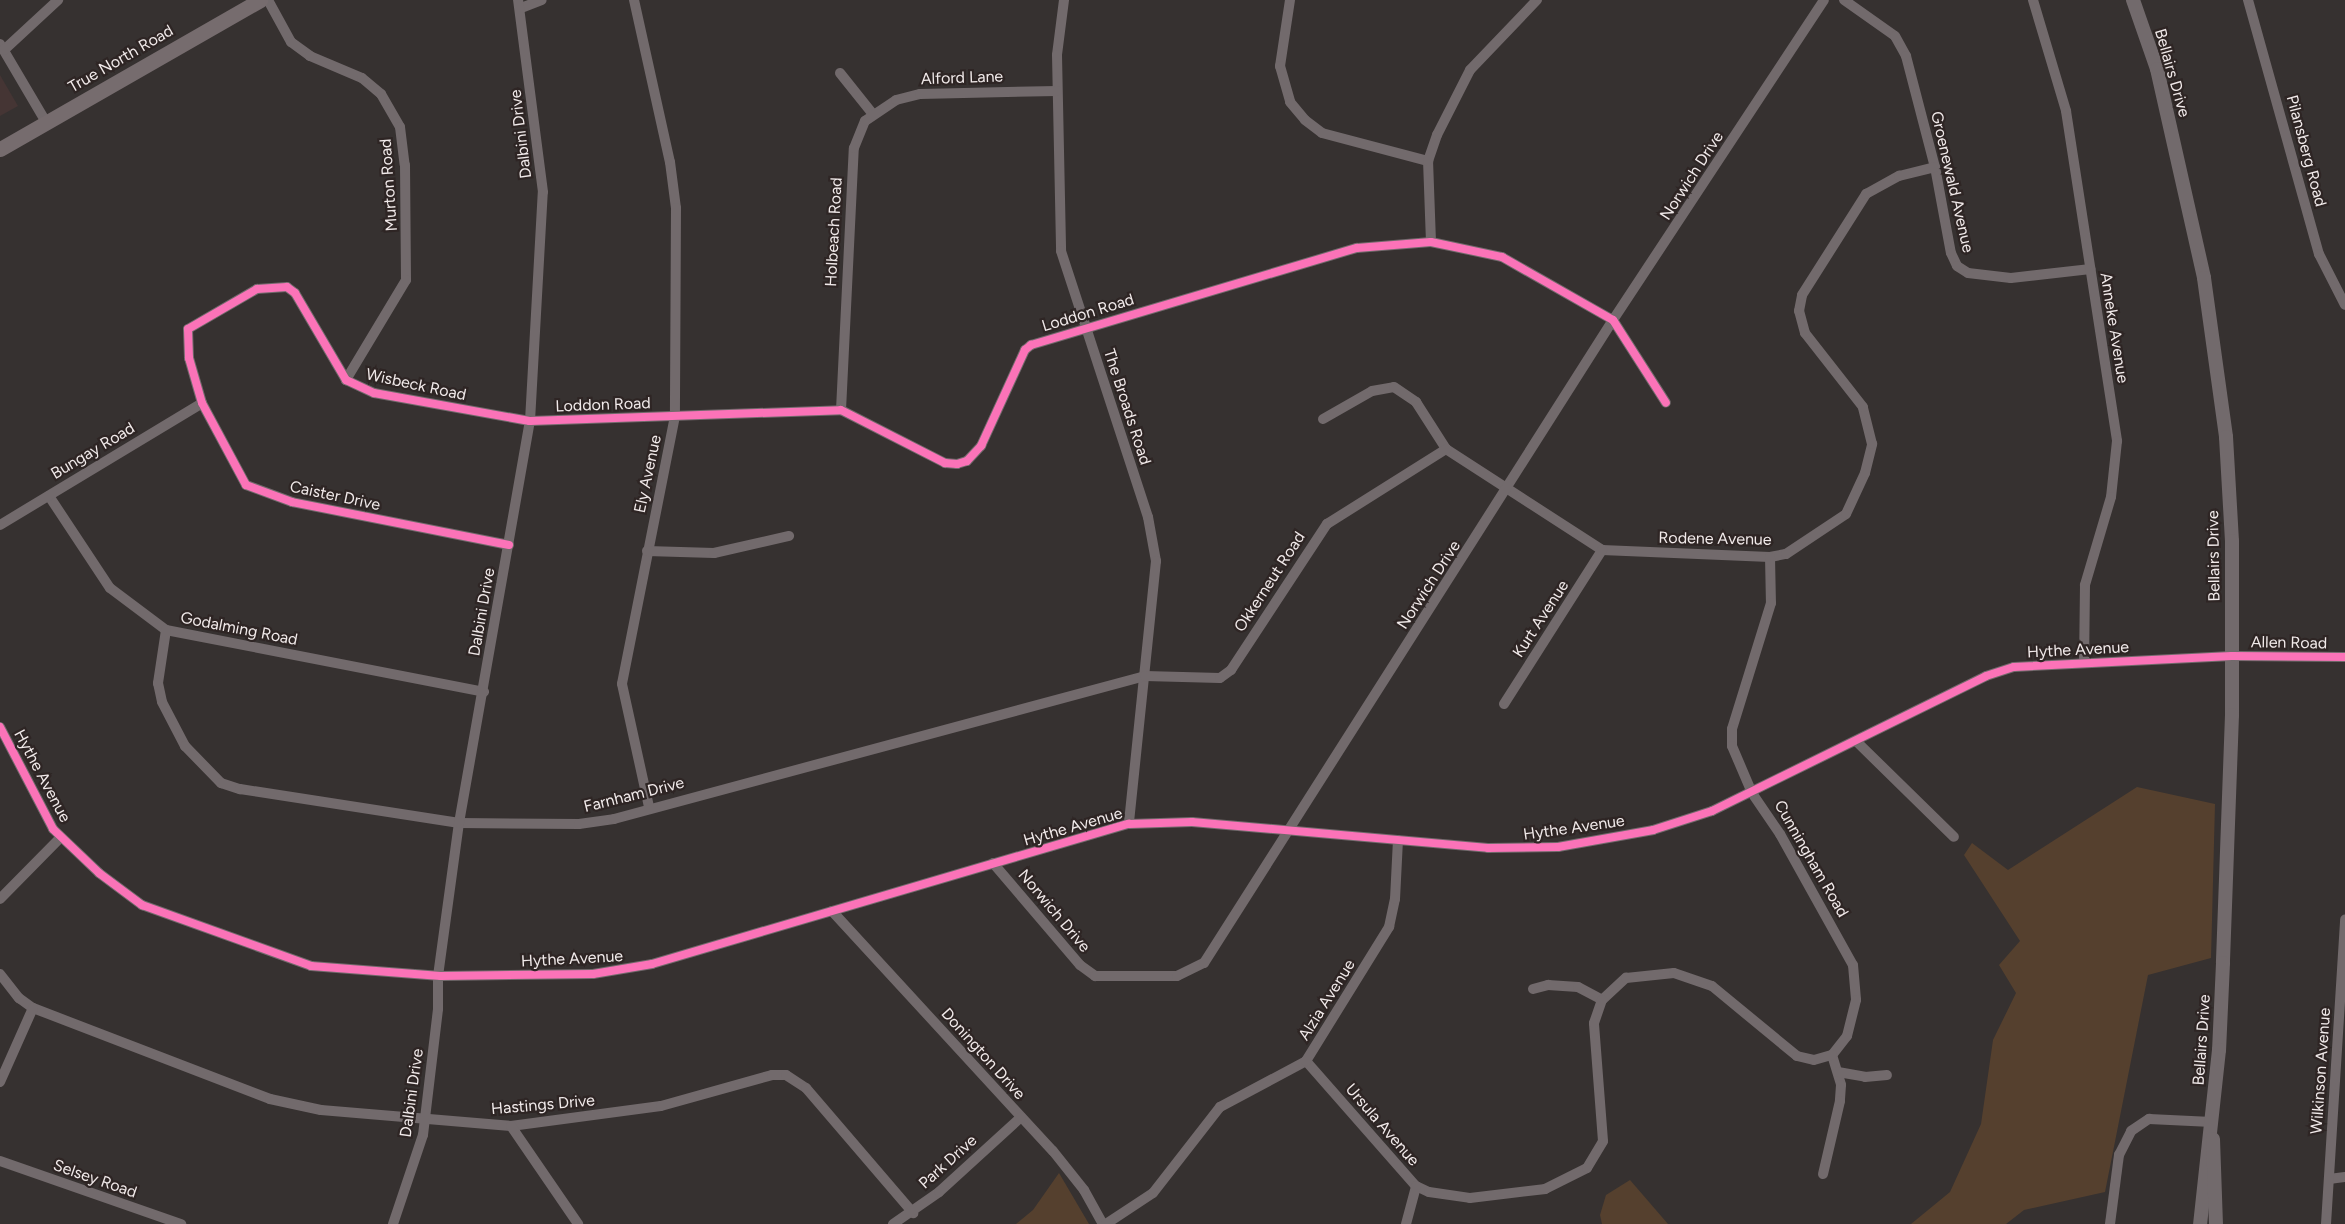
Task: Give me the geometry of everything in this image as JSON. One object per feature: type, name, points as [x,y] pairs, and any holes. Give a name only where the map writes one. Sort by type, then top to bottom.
[{"type":"main road","name":"True North Road","points":[[0,149],[260,0]]},
{"type":"street","points":[[46,122],[2,47],[58,0]]},
{"type":"street","name":"Murton Road","points":[[268,0],[298,49],[362,78],[381,94],[400,127],[405,165],[406,280],[346,380]]},
{"type":"street","points":[[520,4],[542,0]]},
{"type":"street","name":"Ely Avenue","points":[[634,0],[670,162],[676,208],[675,416],[622,684],[649,807]]},
{"type":"street","name":"The Broads Road","points":[[1064,0],[1059,18],[1057,91],[1059,236],[1085,327],[1153,540],[1156,561],[1130,824]]},
{"type":"street","points":[[1290,0],[1280,66],[1290,102],[1305,120],[1322,133],[1428,161]]},
{"type":"street","points":[[1431,242],[1428,161],[1451,102],[1470,70],[1537,0]]},
{"type":"street","name":"Norwich Drive","points":[[993,863],[1088,973],[1111,979],[1177,976],[1191,972],[1208,958],[1508,490],[1613,320],[1824,0]]},
{"type":"street","name":"Groenewald Avenue","points":[[1844,0],[1888,29],[1900,42],[1935,167],[1951,253],[1964,271],[2011,278],[2090,268]]},
{"type":"street","name":"Anneke Avenue","points":[[2033,0],[2066,111],[2117,454],[2111,496],[2085,585],[2084,662]]},
{"type":"street","name":"Bellairs Drive","points":[[2133,0],[2157,69],[2181,165],[2218,371],[2232,541],[2232,656],[2223,963],[2212,1122]]},
{"type":"street","name":"Pilansberg Road","points":[[2248,0],[2319,254],[2345,305]]},
{"type":"street","name":"Dalbini Drive","points":[[393,1224],[416,1159],[425,1120],[440,991],[438,976],[459,823],[484,692],[530,421],[543,192],[520,4]]},
{"type":"street","points":[[840,73],[872,113]]},
{"type":"street","name":"Alford Lane","points":[[872,113],[896,100],[934,92],[1057,91]]},
{"type":"street","name":"Holbeach Road","points":[[841,410],[854,148],[872,113]]},
{"type":"street","name":"Rodene Avenue","points":[[1602,550],[1770,557],[1792,550],[1846,513],[1865,473],[1872,444],[1863,407],[1805,333],[1799,311],[1802,295],[1866,194],[1899,176],[1935,167]]},
{"type":"street","name":"Loddon Road","points":[[530,421],[841,410],[945,463],[967,461],[981,446],[1024,350],[1042,340],[1357,248],[1431,242],[1502,257],[1552,282],[1613,320],[1666,403]]},
{"type":"street","name":"Wisbeck Road","points":[[186,336],[196,322],[256,290],[287,286],[295,293],[346,380],[374,393],[530,421]]},
{"type":"street","name":"Caister Drive","points":[[186,336],[202,403],[239,474],[256,492],[509,545]]},
{"type":"street","points":[[1323,419],[1372,391],[1394,387],[1416,402],[1446,449],[1602,550]]},
{"type":"street","name":"Bungay Road","points":[[0,525],[202,403]]},
{"type":"street","name":"Okkerneut Road","points":[[1145,676],[1208,680],[1226,674],[1327,524],[1446,449]]},
{"type":"street","name":"Godalming Road","points":[[49,496],[110,588],[166,630],[484,692]]},
{"type":"street","points":[[648,551],[714,553],[789,536]]},
{"type":"street","name":"Kurt Avenue","points":[[1504,704],[1602,550]]},
{"type":"street","name":"Cunningham Road","points":[[1770,557],[1772,603],[1732,729],[1732,746],[1752,793],[1780,834],[1853,965],[1856,1000],[1853,1018],[1847,1036],[1832,1055]]},
{"type":"street","name":"Farnham Drive","points":[[166,630],[158,683],[162,702],[185,746],[217,780],[240,789],[459,823],[579,824],[1145,676]]},
{"type":"street","name":"Allen Road","points":[[2232,656],[2345,657]]},
{"type":"street","name":"Hythe Avenue","points":[[0,727],[47,819],[60,838],[128,897],[163,914],[311,966],[438,976],[612,973],[1130,824],[1192,822],[1512,849],[1558,847],[1685,822],[1752,793],[1994,673],[2022,665],[2232,656]]},
{"type":"street","points":[[1856,741],[1954,837]]},
{"type":"street","points":[[0,899],[60,838]]},
{"type":"street","name":"Alzia Avenue","points":[[1104,1224],[1152,1193],[1220,1107],[1306,1061],[1389,927],[1395,899],[1398,840]]},
{"type":"street","name":"Donington Drive","points":[[832,911],[1071,1172],[1104,1224]]},
{"type":"street","name":"Wilkinson Avenue","points":[[2326,1224],[2345,920]]},
{"type":"street","points":[[1533,989],[1548,986],[1578,987],[1602,999],[1618,982],[1633,975],[1674,973],[1712,986],[1797,1056],[1821,1059],[1832,1055],[1838,1072],[1840,1101],[1823,1174]]},
{"type":"street","name":"Hastings Drive","points":[[0,974],[19,998],[33,1008],[270,1099],[297,1107],[511,1126],[661,1106],[781,1074],[806,1088],[913,1213]]},
{"type":"street","name":"Ursula Avenue","points":[[1306,1061],[1416,1186],[1429,1192],[1470,1198],[1519,1194],[1545,1189],[1587,1168],[1603,1141],[1594,1023],[1602,999]]},
{"type":"street","points":[[0,1082],[33,1008]]},
{"type":"street","points":[[1838,1072],[1865,1077],[1887,1075]]},
{"type":"street","name":"Park Drive","points":[[892,1224],[913,1213],[1021,1117]]},
{"type":"street","points":[[2110,1224],[2119,1155],[2131,1131],[2149,1119],[2212,1122]]},
{"type":"street","points":[[2200,1224],[2212,1122]]},
{"type":"street","points":[[2212,1122],[2216,1224]]},
{"type":"street","points":[[511,1126],[578,1224]]},
{"type":"street","name":"Selsey Road","points":[[0,1161],[181,1224]]},
{"type":"street","points":[[2329,1179],[2345,1178]]},
{"type":"street","points":[[1406,1224],[1416,1186]]},
{"type":"shaded area","points":[[0,75],[18,106],[0,116]]},
{"type":"shaded area","points":[[2137,787],[2215,804],[2211,958],[2148,975],[2105,1192],[2024,1210],[2006,1224],[1911,1224],[1950,1192],[1981,1124],[1993,1040],[2016,993],[1999,965],[2020,941],[1964,855],[1972,843],[2008,870]]},
{"type":"shaded area","points":[[1059,1173],[1089,1224],[1016,1224],[1033,1210]]},
{"type":"shaded area","points":[[1630,1180],[1668,1224],[1602,1224],[1600,1215],[1606,1195]]},
{"type":"cycle path","points":[[509,545],[292,502],[246,485],[202,403],[189,358],[188,329],[257,289],[287,287],[295,293],[346,380],[374,393],[530,421],[841,410],[945,463],[957,464],[967,461],[981,446],[1025,350],[1031,345],[1357,248],[1431,242],[1502,257],[1613,320],[1666,403]]},
{"type":"cycle path","points":[[0,727],[53,829],[99,873],[142,905],[311,966],[441,976],[593,974],[652,964],[1129,824],[1192,822],[1488,848],[1558,847],[1653,830],[1712,811],[1986,676],[2014,667],[2232,656],[2345,657]]}]
